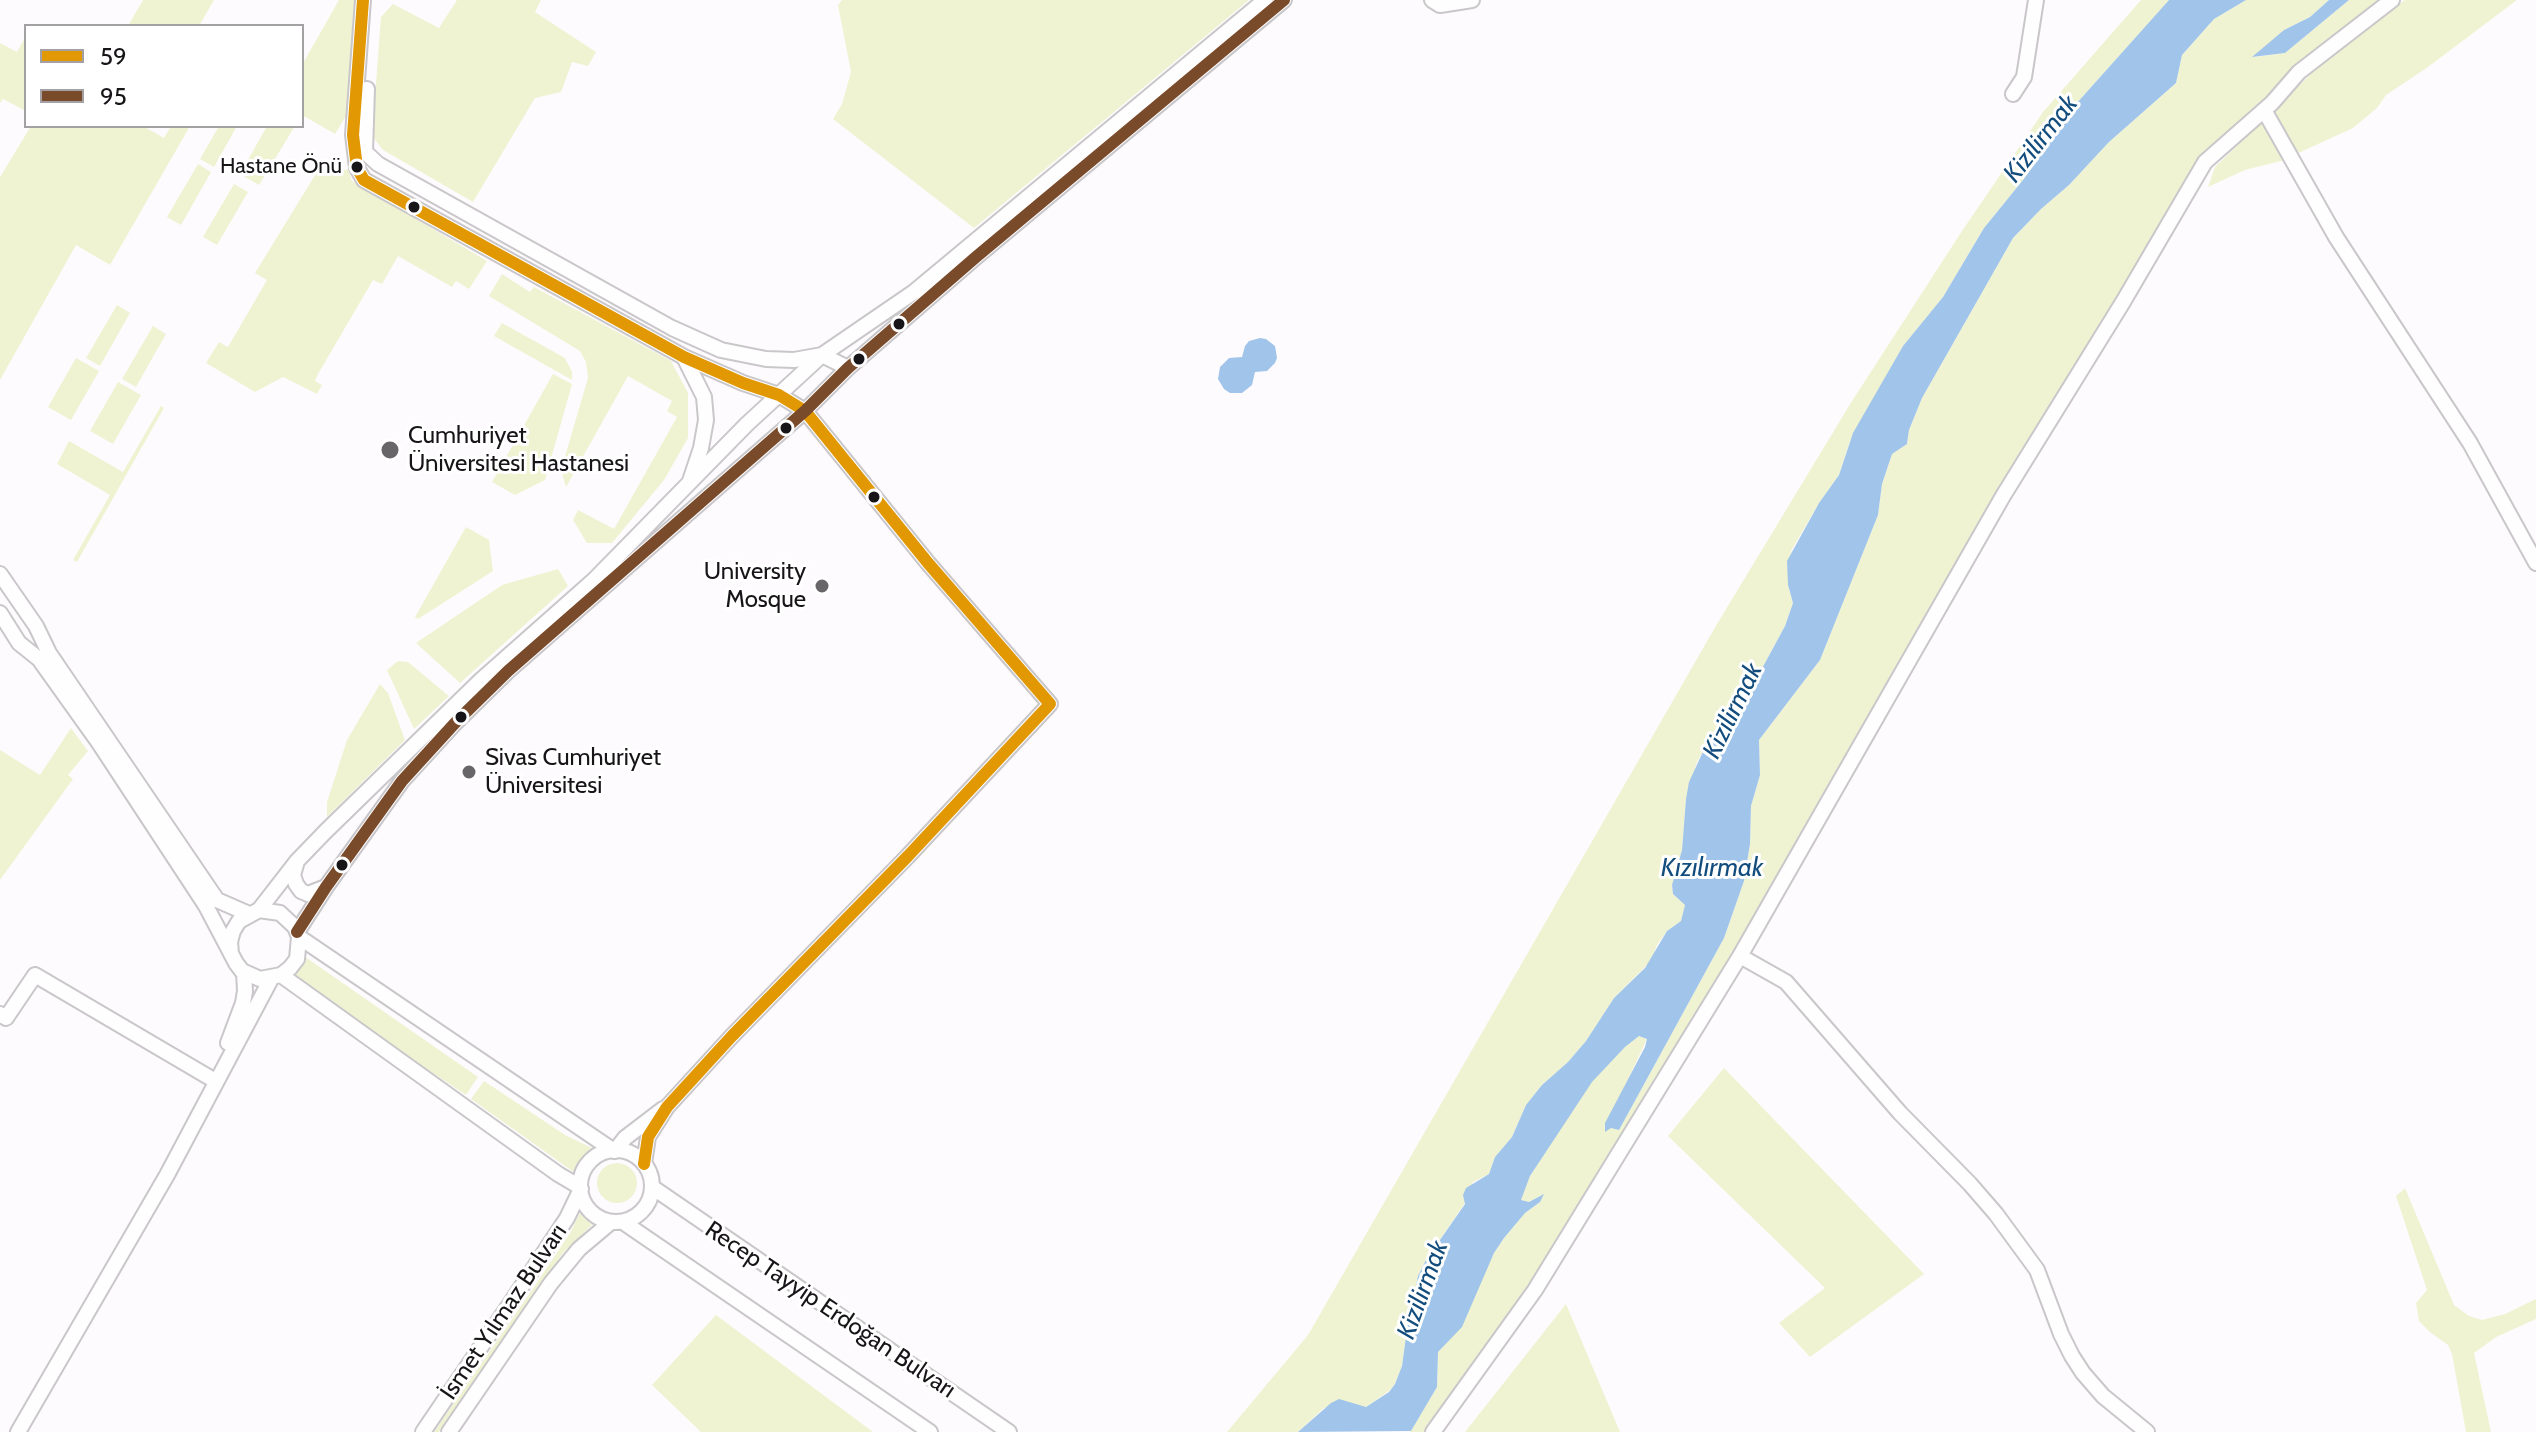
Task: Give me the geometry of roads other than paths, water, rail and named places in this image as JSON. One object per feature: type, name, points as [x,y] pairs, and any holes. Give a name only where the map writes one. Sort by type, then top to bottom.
[{"type":"street","points":[[363,0],[353,135],[357,168],[364,180],[684,357],[779,395],[805,411]]},
{"type":"street","points":[[372,0],[365,152],[378,164],[672,328],[721,350],[766,359],[794,360],[822,355],[848,368]]},
{"type":"street","points":[[231,954],[230,942],[239,921],[254,912],[297,861],[445,713],[594,580],[747,424],[822,355],[914,292],[1265,0]]},
{"type":"street","points":[[0,613],[19,643],[39,659],[99,743],[206,906],[236,963],[244,972],[260,979],[276,977],[297,959],[298,934],[326,887],[402,781],[508,671],[976,257],[1284,0]]},
{"type":"street","points":[[1432,0],[1440,5],[1472,0]]},
{"type":"street","points":[[2013,94],[2024,77],[2036,0]]},
{"type":"street","points":[[1433,1432],[1535,1290],[1740,956],[2003,496],[2205,162],[2264,110],[2299,72],[2392,0]]},
{"type":"street","points":[[2264,110],[2336,237],[2452,412],[2536,563]]},
{"type":"street","points":[[684,357],[704,397],[706,420],[701,448],[688,486]]},
{"type":"street","name":"İsmet Yılmaz Bulvarı","points":[[644,1164],[648,1137],[667,1107],[1050,704],[928,563],[805,411]]},
{"type":"street","points":[[0,574],[36,626],[49,653],[217,900],[254,912],[280,913],[298,934],[614,1151],[635,1156],[644,1164],[652,1187]]},
{"type":"street","points":[[297,861],[293,875],[301,891],[308,894],[326,887]]},
{"type":"street","points":[[1740,956],[1786,982],[1900,1113],[1996,1214],[2037,1270],[2061,1334],[2083,1373],[2103,1396],[2147,1432]]},
{"type":"street","points":[[203,1107],[243,1003],[244,972]]},
{"type":"street","points":[[0,1014],[6,1018],[35,975],[212,1079]]},
{"type":"street","points":[[18,1432],[167,1175],[276,977]]},
{"type":"street","points":[[276,977],[580,1188]]},
{"type":"street","name":"İsmet Yılmaz Bulvarı","points":[[423,1432],[567,1218],[580,1188],[583,1171],[600,1154],[614,1151],[625,1138],[667,1107]]},
{"type":"street","name":"İsmet Yılmaz Bulvarı","points":[[449,1432],[551,1283],[579,1249],[617,1222],[633,1218],[643,1210],[652,1187]]},
{"type":"street","name":"Recep Tayyip Erdoğan Bulvarı","points":[[652,1187],[1009,1432]]},
{"type":"street","name":"İsmet Yılmaz Bulvarı","points":[[580,1188],[584,1204],[591,1213],[617,1222]]},
{"type":"street","name":"Recep Tayyip Erdoğan Bulvarı","points":[[617,1222],[930,1432]]},
{"type":"water","name":"Kızılırmak","points":[[2169,0],[2246,0],[2214,19],[2182,55],[2176,83],[2109,142],[2013,238],[1922,398],[1909,430],[1907,444],[1892,454],[1882,484],[1878,515],[1820,660],[1759,740],[1760,775],[1751,806],[1750,844],[1744,881],[1724,938],[1619,1130],[1611,1128],[1605,1132],[1605,1123],[1645,1047],[1647,1039],[1639,1036],[1592,1082],[1530,1176],[1521,1200],[1529,1202],[1544,1194],[1540,1202],[1525,1213],[1504,1238],[1494,1253],[1462,1327],[1438,1352],[1437,1387],[1411,1431],[1298,1432],[1339,1399],[1366,1407],[1389,1392],[1395,1384],[1402,1366],[1418,1276],[1465,1204],[1463,1195],[1466,1188],[1489,1174],[1495,1157],[1512,1137],[1526,1105],[1586,1041],[1614,998],[1645,968],[1667,931],[1681,921],[1685,905],[1673,894],[1672,885],[1682,850],[1689,782],[1706,745],[1746,698],[1785,626],[1793,603],[1788,585],[1787,561],[1819,503],[1839,475],[1853,433],[1903,346],[1943,297],[1984,228],[2023,180],[2076,104]]},
{"type":"water","points":[[2329,0],[2349,0],[2285,53],[2252,57],[2284,30],[2310,17]]},
{"type":"water","points":[[1260,338],[1275,346],[1275,363],[1267,371],[1255,372],[1252,385],[1242,393],[1230,393],[1218,379],[1220,367],[1229,358],[1242,357],[1249,341]]},
{"type":"place","name":"Hastane Önü","points":[[357,167]]},
{"type":"place","name":"Cumhuriyet Üniversitesi Hastanesi","points":[[390,450]]},
{"type":"place","name":"University Mosque","points":[[822,586]]},
{"type":"place","name":"Sivas Cumhuriyet Üniversitesi","points":[[469,772]]},
{"type":"water label","name":"Kizilirmak","points":[[2041,139]]},
{"type":"water label","name":"Kizilirmak","points":[[1733,711]]},
{"type":"water label","name":"Kizilirmak","points":[[1423,1290]]}]
